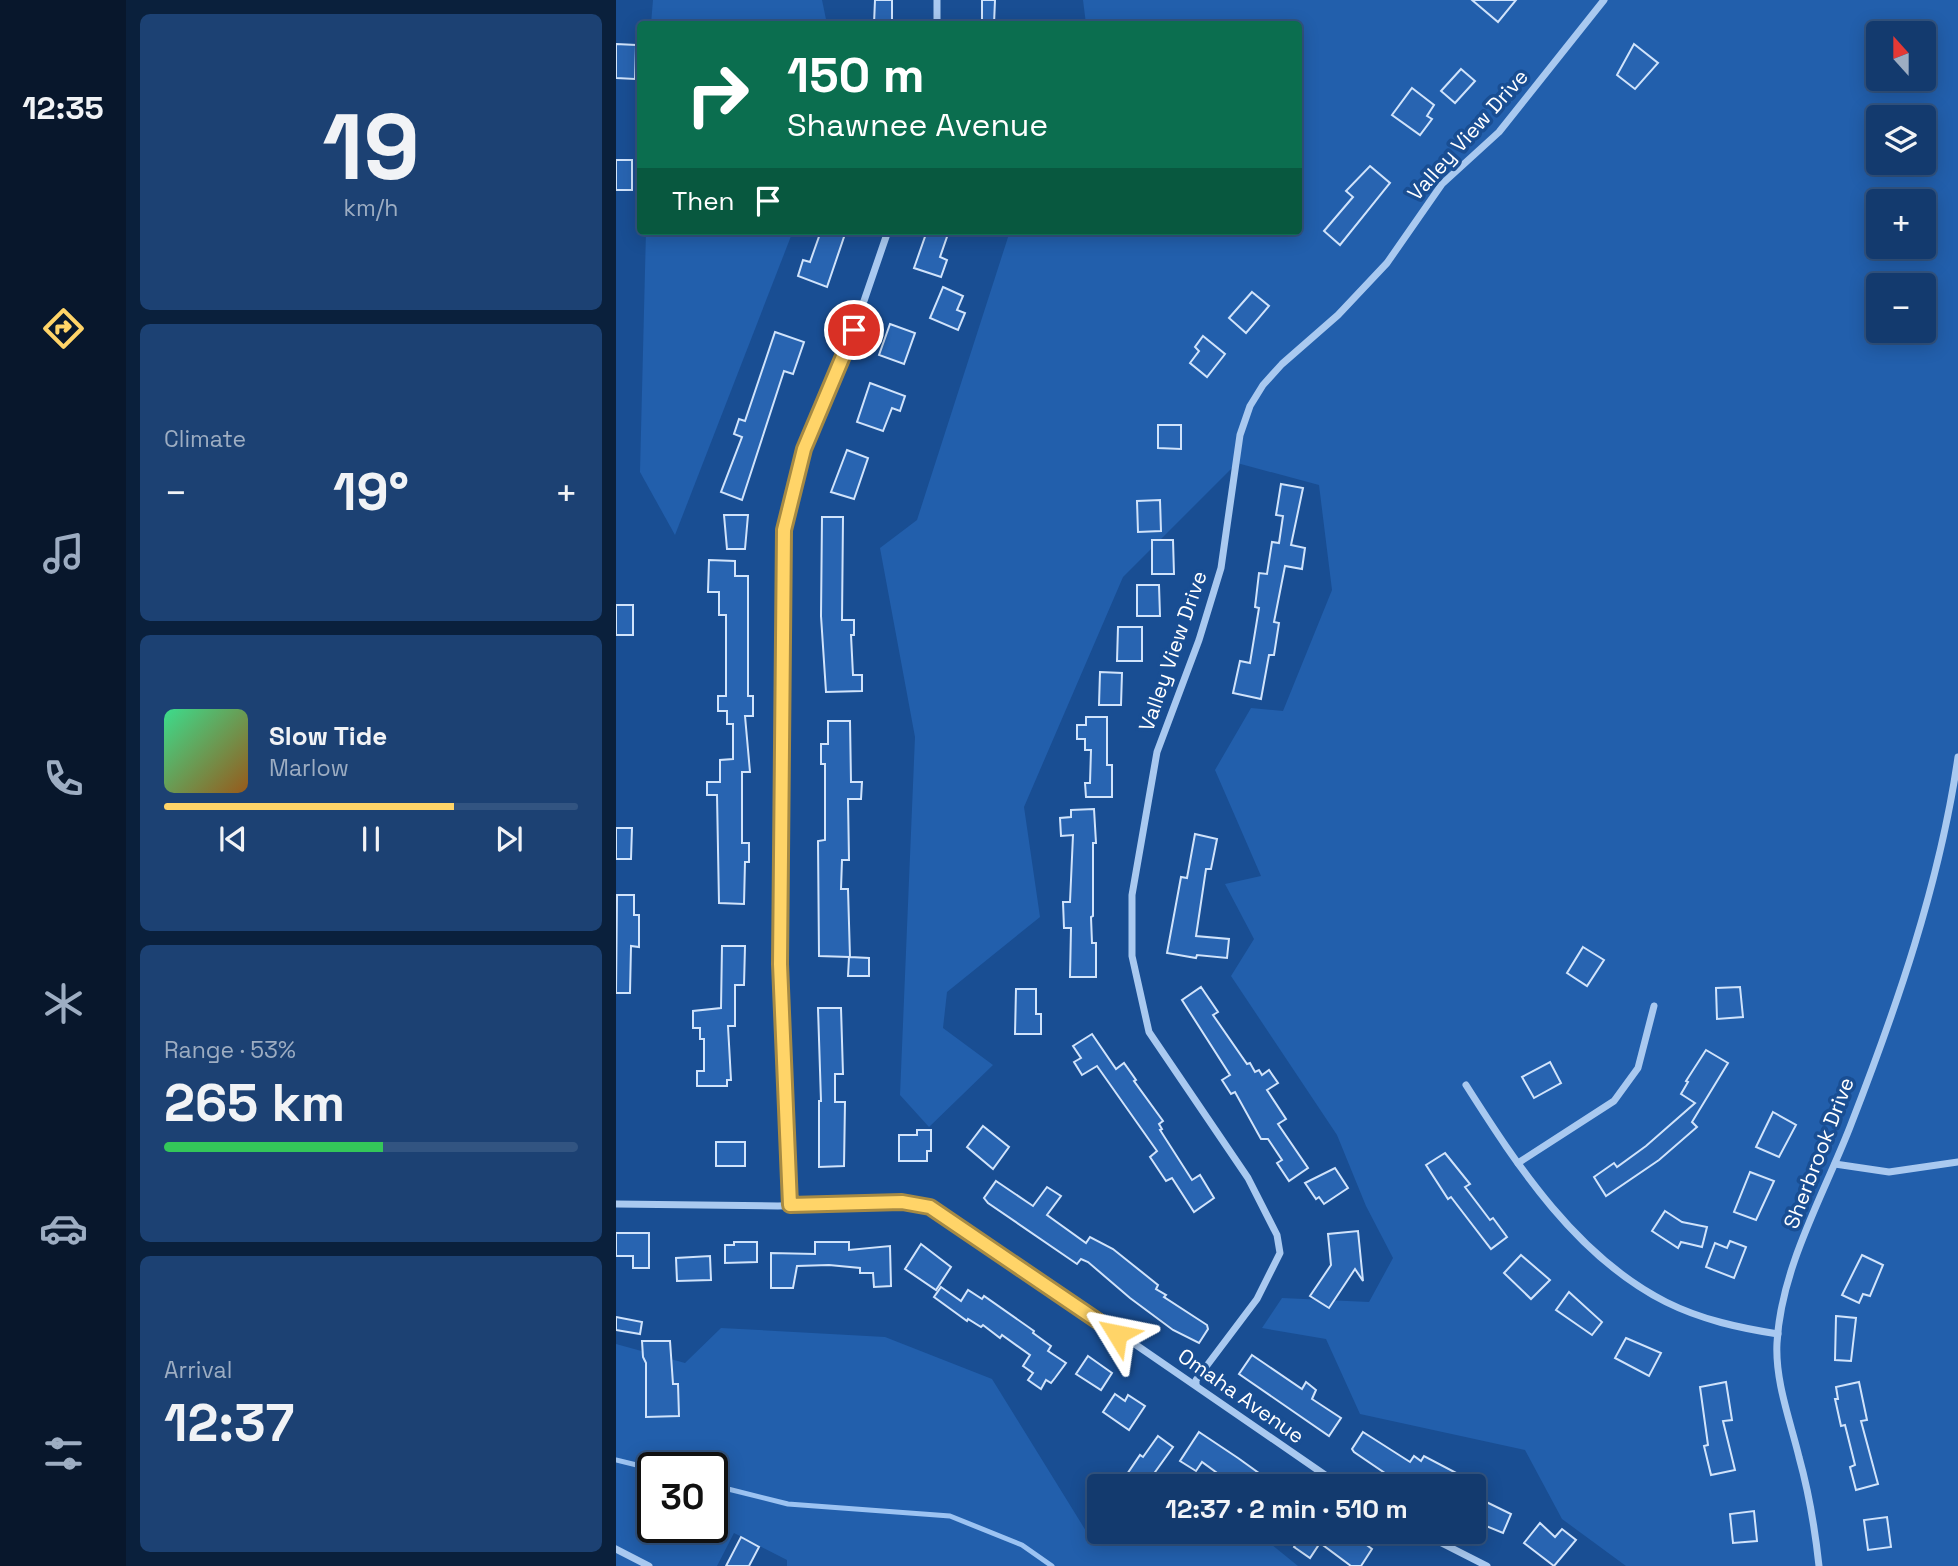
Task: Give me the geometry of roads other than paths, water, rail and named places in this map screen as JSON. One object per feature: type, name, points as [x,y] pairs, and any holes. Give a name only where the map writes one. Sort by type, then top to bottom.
[{"type":"street","points":[[937,0],[937,21]]},
{"type":"street","name":"Valley View Drive","points":[[1196,1385],[1196,1380],[1257,1299],[1280,1253],[1277,1235],[1248,1178],[1149,1032],[1132,956],[1132,905],[1157,752],[1199,640],[1221,568],[1240,435],[1250,406],[1263,385],[1282,364],[1338,315],[1387,263],[1442,184],[1508,122],[1604,0]]},
{"type":"street","points":[[790,1205],[780,964],[784,530],[804,449],[854,330],[887,235]]},
{"type":"street","name":"Sherbrook Drive","points":[[1819,1566],[1814,1518],[1779,1379],[1779,1334],[1796,1259],[1835,1164],[1921,919],[1937,860],[1958,757]]},
{"type":"street","points":[[1518,1163],[1614,1101],[1638,1068],[1654,1006]]},
{"type":"street","points":[[1466,1085],[1518,1163],[1566,1224],[1612,1265],[1666,1301],[1730,1326],[1779,1334]]},
{"type":"street","points":[[1835,1164],[1889,1172],[1958,1162]]},
{"type":"street","name":"Omaha Avenue","points":[[616,1204],[790,1205],[902,1202],[930,1207],[1324,1474]]},
{"type":"street","points":[[1444,1544],[1487,1566]]},
{"type":"street","points":[[616,1549],[649,1566]]},
{"type":"waterway","points":[[616,1460],[637,1465]]},
{"type":"waterway","points":[[728,1489],[788,1504],[950,1516],[1022,1545],[1052,1566]]}]
